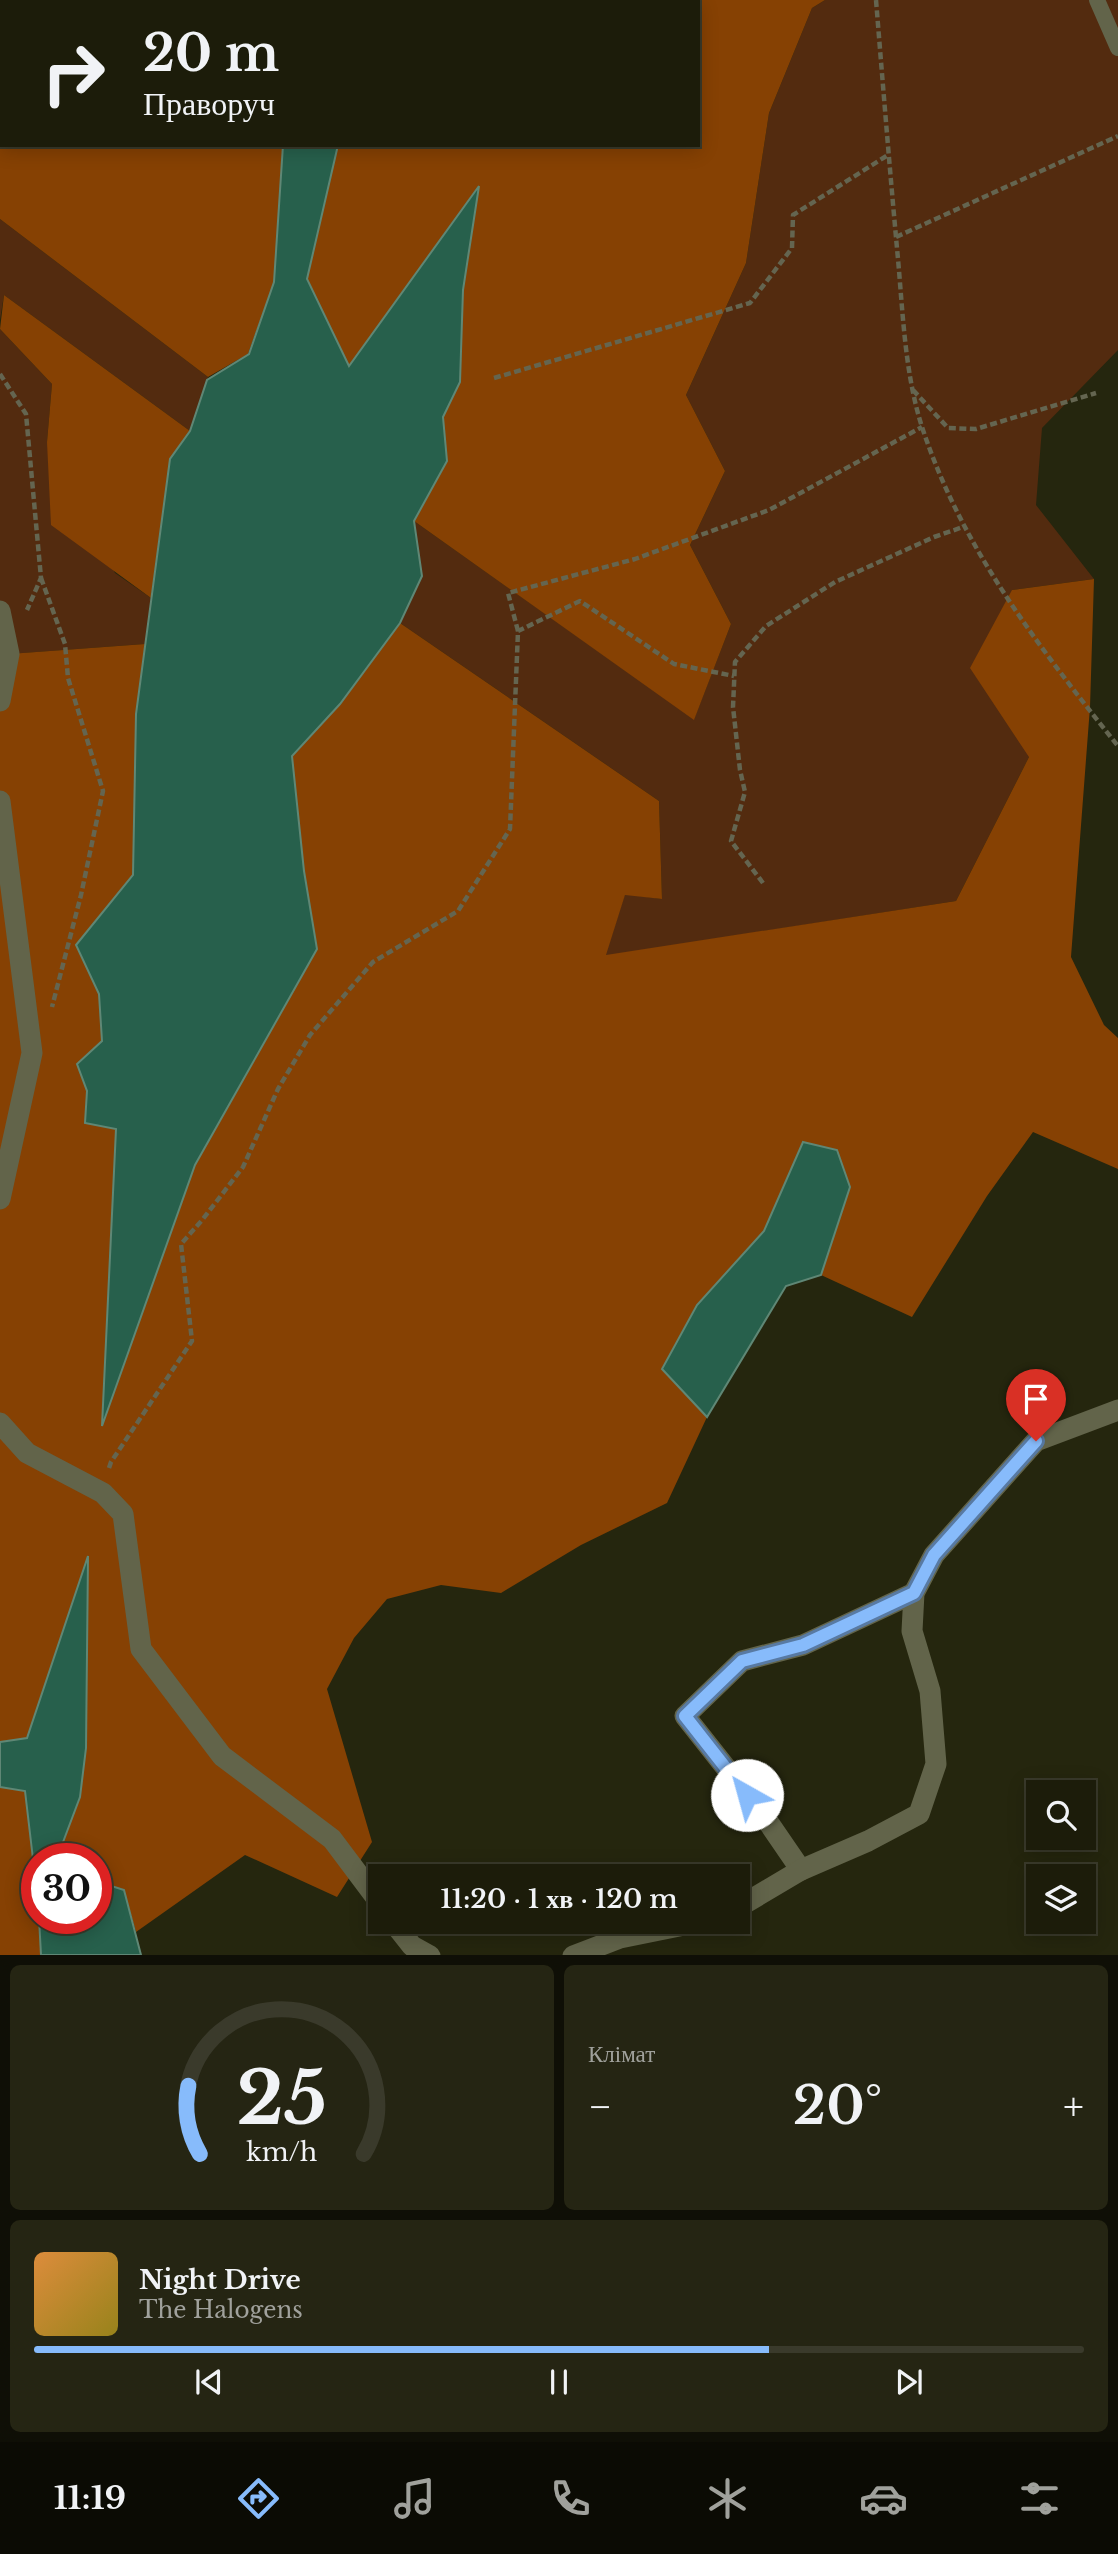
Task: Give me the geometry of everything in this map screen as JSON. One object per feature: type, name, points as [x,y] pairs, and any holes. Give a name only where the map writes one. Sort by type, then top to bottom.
[{"type":"street","points":[[0,611],[9,654],[0,701]]},
{"type":"street","points":[[0,801],[32,1053],[0,1199]]},
{"type":"street","points":[[750,1900],[801,1870],[868,1841],[919,1814],[936,1764],[930,1691],[912,1631],[914,1593],[934,1555],[1036,1441],[1118,1410]]},
{"type":"street","points":[[0,1423],[27,1453],[103,1493],[123,1514],[141,1649],[222,1756],[332,1839],[368,1887]]},
{"type":"street","points":[[801,1870],[764,1816],[685,1716],[742,1661],[803,1645],[914,1593]]},
{"type":"street","points":[[403,1934],[417,1952]]},
{"type":"street","points":[[573,1955],[620,1938],[640,1934]]},
{"type":"lane","points":[[1097,0],[1118,48]]},
{"type":"path","points":[[876,0],[912,389],[922,427],[963,527],[1046,657],[1118,746]]},
{"type":"path","points":[[896,237],[1118,136]]},
{"type":"path","points":[[494,378],[750,303],[792,248],[793,215],[889,155]]},
{"type":"path","points":[[0,374],[26,414],[41,578],[65,644],[68,678],[103,791],[81,895],[51,1010]]},
{"type":"path","points":[[912,389],[948,428],[967,429],[976,429],[1096,393]]},
{"type":"path","points":[[103,1493],[111,1462],[192,1341],[181,1244],[243,1167],[278,1089],[310,1035],[373,962],[458,911],[510,829],[518,631],[508,593],[635,559],[768,510],[922,427]]},
{"type":"path","points":[[763,883],[731,841],[745,792],[733,707],[735,662],[766,626],[835,582],[934,537],[963,527]]},
{"type":"path","points":[[9,654],[41,578]]},
{"type":"path","points":[[518,631],[580,601],[674,664],[734,676]]},
{"type":"shaded area","points":[[700,0],[825,0],[812,8],[769,113],[746,263],[686,395],[725,471],[690,545],[731,624],[694,720],[414,521],[447,461],[443,417],[460,382],[463,290],[478,188],[349,366],[307,279],[338,147],[700,147]]},
{"type":"shaded area","points":[[825,0],[1118,0],[1118,350],[1042,428],[1036,505],[1094,579],[1012,590],[1029,757],[956,901],[605,956],[625,894],[662,899],[659,801],[400,623],[422,576],[414,521],[694,719],[731,624],[690,545],[725,471],[686,395],[746,263],[769,113],[812,8]]},
{"type":"shaded area","points":[[0,147],[283,147],[274,282],[248,354],[208,377],[0,219]]},
{"type":"shaded area","points":[[283,147],[338,147],[307,279],[349,366],[479,186],[463,290],[460,382],[443,417],[447,461],[414,521],[422,576],[400,623],[340,704],[292,756],[304,871],[317,949],[195,1165],[102,1426],[116,1129],[85,1123],[87,1091],[77,1064],[102,1041],[99,994],[76,945],[133,875],[136,714],[170,459],[190,431],[207,380],[249,354],[274,282]]},
{"type":"shaded area","points":[[0,219],[208,377],[190,431],[4,295],[0,320]]},
{"type":"shaded area","points":[[4,295],[190,431],[170,459],[151,598],[51,525],[47,442],[52,384],[0,329]]},
{"type":"shaded area","points":[[0,329],[52,384],[47,442],[115,573],[151,598],[145,644],[10,654],[0,702]]},
{"type":"shaded area","points":[[1094,579],[1090,707],[1071,957],[1104,1025],[1118,1038],[1118,1169],[1033,1132],[987,1196],[912,1317],[821,1275],[850,1187],[803,1142],[764,1231],[697,1305],[663,1368],[707,1417],[667,1503],[581,1545],[501,1593],[441,1585],[387,1599],[354,1638],[327,1689],[372,1842],[337,1897],[245,1855],[136,1932],[124,1890],[112,1886],[112,1843],[63,1843],[80,1797],[87,1559],[27,1739],[0,1742],[0,701],[9,654],[145,644],[136,714],[133,875],[76,945],[99,994],[102,1041],[77,1064],[87,1091],[85,1122],[116,1129],[102,1423],[195,1165],[317,949],[304,871],[292,756],[340,703],[400,623],[659,801],[662,899],[625,895],[606,955],[956,901],[1029,757],[970,668],[1012,590]]},
{"type":"shaded area","points":[[803,1142],[837,1150],[850,1187],[821,1275],[786,1286],[707,1417],[662,1369],[697,1305],[764,1231]]},
{"type":"shaded area","points":[[88,1556],[86,1748],[80,1797],[63,1843],[31,1843],[25,1791],[0,1787],[0,1742],[27,1738]]},
{"type":"shaded area","points":[[0,1787],[25,1791],[31,1843],[21,1843],[21,1934],[40,1934],[41,1955],[0,1955]]},
{"type":"shaded area","points":[[112,1886],[124,1890],[141,1955],[41,1955],[40,1934],[112,1934]]},
{"type":"route","points":[[747,1795],[685,1716],[742,1661],[803,1645],[914,1593],[934,1555],[1036,1441]]}]
